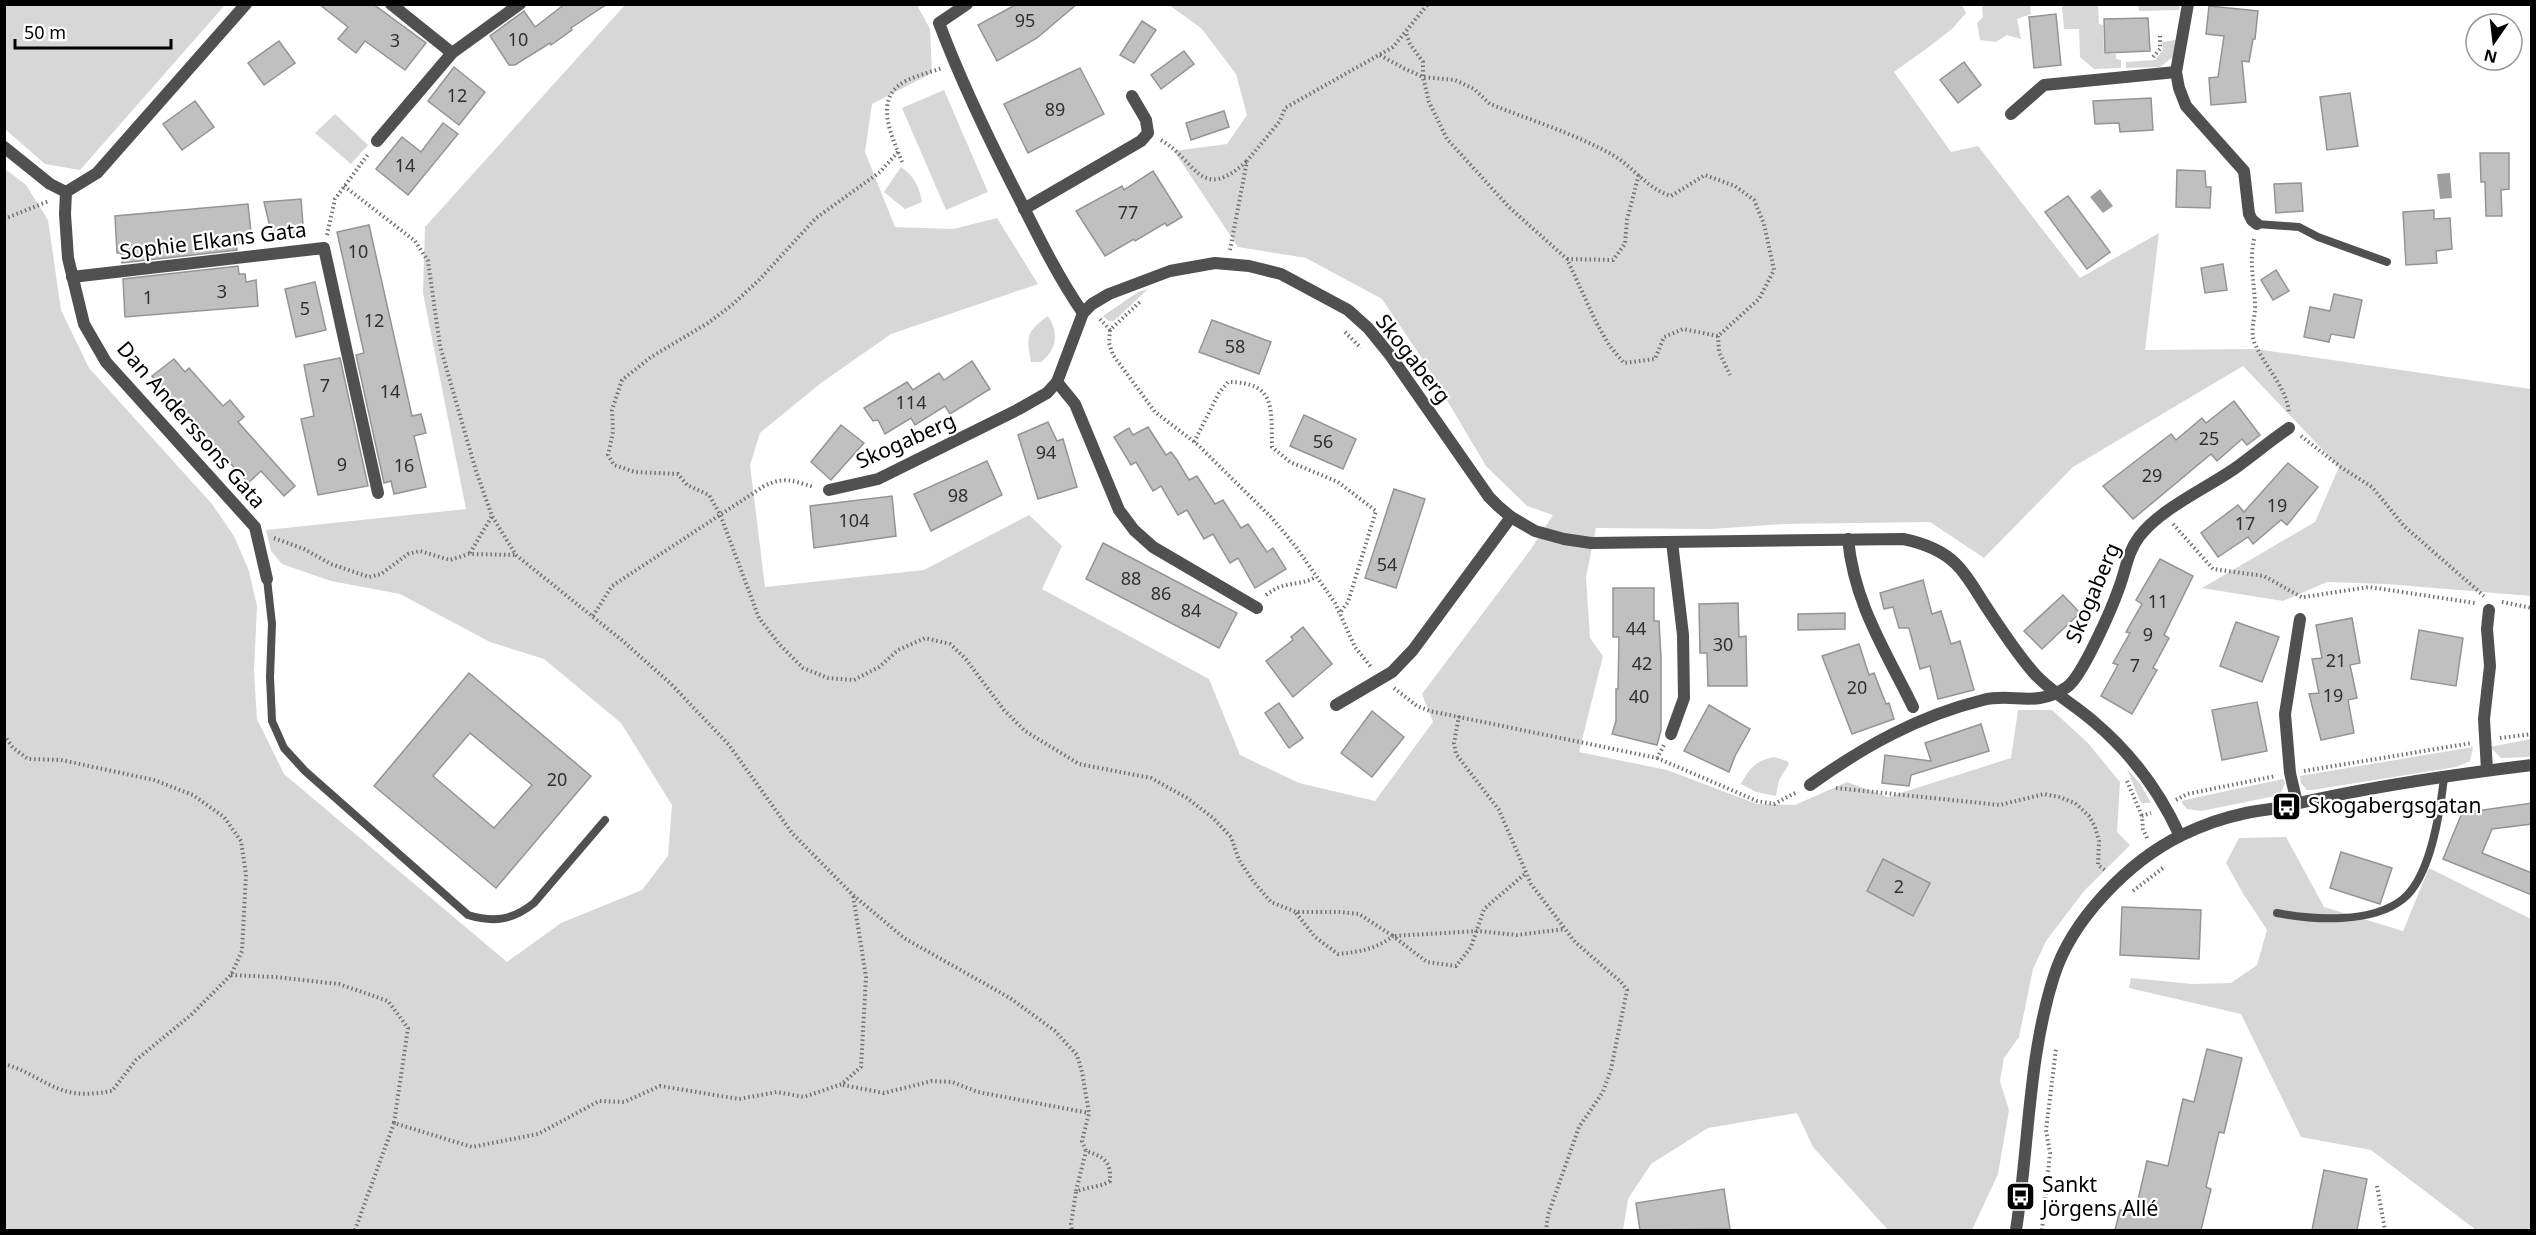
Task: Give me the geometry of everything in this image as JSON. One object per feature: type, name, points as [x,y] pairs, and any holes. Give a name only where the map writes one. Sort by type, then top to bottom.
[{"type":"street","points":[[4,147],[50,184],[66,192],[97,173],[246,4]]},
{"type":"street","points":[[391,4],[452,53]]},
{"type":"street","points":[[378,141],[452,53],[520,4]]},
{"type":"street","points":[[967,4],[939,23],[954,63],[979,120],[1024,209],[1088,309],[1057,382],[1075,404],[1119,510],[1134,530],[1153,547],[1257,608]]},
{"type":"street","points":[[2188,4],[2176,72],[2186,106],[2244,171],[2249,214],[2257,224]]},
{"type":"street","points":[[2011,114],[2044,84],[2176,72]]},
{"type":"street","points":[[1024,209],[1141,141],[1148,133],[1146,120],[1132,96]]},
{"type":"street","name":"Dan Anderssons Gata","points":[[66,192],[65,225],[72,277],[84,324],[106,362],[255,527],[267,579]]},
{"type":"street","name":"Sophie Elkans Gata","points":[[72,277],[324,248],[378,493]]},
{"type":"street","name":"Skogaberg","points":[[1088,309],[1128,286],[1170,271],[1215,262],[1249,266],[1281,274],[1314,290],[1348,310],[1390,355],[1490,497],[1511,517],[1535,531],[1591,543],[1848,539],[1904,539],[1919,542],[1948,557],[1970,582],[2010,644],[2035,674],[2055,693],[2094,721],[2145,776],[2166,805],[2180,836]]},
{"type":"street","name":"Skogaberg","points":[[829,490],[878,478],[1017,410],[1047,393],[1057,382]]},
{"type":"street","name":"Skogaberg","points":[[1810,785],[1853,754],[1906,725],[1987,699],[2029,700],[2055,693],[2068,686],[2081,670],[2119,588],[2132,547],[2141,535],[2164,514],[2232,470],[2289,428]]},
{"type":"street","points":[[1336,705],[1392,672],[1419,642],[1511,517]]},
{"type":"street","points":[[1848,539],[1857,591],[1865,613],[1912,707]]},
{"type":"street","points":[[1671,734],[1684,698],[1683,637],[1672,542]]},
{"type":"street","points":[[2487,770],[2484,719],[2490,666],[2487,629],[2489,608]]},
{"type":"street","points":[[2297,803],[2290,773],[2285,714],[2300,619]]},
{"type":"street","points":[[2016,1230],[2038,1046],[2054,974],[2066,945],[2081,921],[2117,883],[2154,853],[2180,836],[2241,814],[2397,783],[2532,765]]},
{"type":"lane","points":[[2257,224],[2299,227],[2327,241],[2387,262]]},
{"type":"lane","points":[[267,579],[272,624],[270,702],[272,721],[284,748],[305,771],[468,915],[486,920],[498,920],[521,914],[534,903],[605,820]]},
{"type":"lane","points":[[2277,913],[2308,919],[2339,918],[2390,907],[2403,898],[2421,874],[2426,861],[2441,804],[2444,778]]},
{"type":"path","points":[[1148,133],[1173,147],[1195,173],[1206,179],[1219,180],[1234,173],[1247,161],[1280,121],[1285,108],[1380,55],[1406,33],[1428,4]]},
{"type":"path","points":[[1406,33],[1410,44],[1423,62],[1423,77],[1429,102],[1447,139],[1509,207],[1567,259],[1596,322],[1609,345],[1624,363],[1655,359],[1664,337],[1683,329],[1718,336]]},
{"type":"path","points":[[1380,55],[1423,77],[1455,80],[1474,89],[1490,104],[1612,154],[1639,174],[1657,192],[1671,196],[1705,176],[1735,186],[1754,200],[1764,224],[1774,270],[1760,299],[1718,336]]},
{"type":"path","points":[[902,162],[888,124],[890,98],[898,86],[954,63]]},
{"type":"path","points":[[324,248],[335,199],[378,141]]},
{"type":"path","points":[[898,152],[880,172],[816,218],[759,280],[732,305],[708,323],[651,357],[622,380],[612,410],[613,432],[608,454],[614,465],[635,472],[678,474],[687,485],[709,495],[720,514],[759,618],[780,645],[803,668],[828,678],[854,680],[879,667],[898,650],[925,638],[950,644],[965,658],[1004,710],[1024,731],[1079,764],[1151,778],[1196,804],[1231,837],[1239,860],[1253,881],[1272,902],[1296,912],[1359,914],[1427,962],[1456,966],[1471,947],[1484,909],[1526,873]]},
{"type":"path","points":[[1228,264],[1247,161]]},
{"type":"path","points":[[1567,259],[1613,260],[1625,244],[1627,220],[1639,174]]},
{"type":"path","points":[[344,186],[415,241],[428,261],[440,346],[476,471],[492,516],[516,555],[593,616],[671,684],[729,745],[792,833],[853,895],[904,938],[1010,998],[1055,1031],[1077,1055],[1089,1113],[1082,1141],[1086,1151],[1076,1192],[1072,1230]]},
{"type":"path","points":[[4,219],[32,209],[66,192]]},
{"type":"path","points":[[2253,239],[2250,253],[2255,305],[2252,330],[2255,343],[2285,396],[2290,411],[2289,428],[2313,443],[2342,468],[2372,487],[2404,526],[2488,600],[2489,608]]},
{"type":"path","points":[[1147,296],[1110,330],[1109,343],[1113,355],[1155,412],[1194,442],[1271,517],[1296,547],[1335,603],[1355,646],[1367,663],[1382,679],[1418,706],[1657,758],[1716,785],[1767,803],[1782,801],[1810,785],[2000,805],[2043,794],[2059,797],[2075,803],[2089,816],[2099,841],[2098,865],[2105,872],[2114,865]]},
{"type":"path","points":[[1088,309],[1110,330]]},
{"type":"path","points":[[1340,327],[1364,351]]},
{"type":"path","points":[[1718,336],[1719,352],[1730,375]]},
{"type":"path","points":[[1194,442],[1219,393],[1228,382],[1242,382],[1264,393],[1272,408],[1272,447],[1290,462],[1338,482],[1376,511],[1348,602],[1339,614]]},
{"type":"path","points":[[593,616],[612,586],[764,486],[778,480],[791,480],[829,490]]},
{"type":"path","points":[[2164,514],[2213,569],[2264,576],[2304,597],[2369,587],[2489,608],[2502,602],[2532,608]]},
{"type":"path","points":[[470,554],[492,516]]},
{"type":"path","points":[[255,527],[331,564],[369,578],[381,574],[408,554],[420,551],[450,560],[470,554],[516,555]]},
{"type":"path","points":[[1257,608],[1263,598],[1277,587],[1316,577]]},
{"type":"path","points":[[2300,619],[2304,597]]},
{"type":"path","points":[[1460,716],[1454,743],[1456,754],[1499,810],[1531,884],[1575,942],[1621,982],[1627,990],[1627,1000],[1611,1069],[1603,1092],[1579,1127],[1548,1215],[1546,1230]]},
{"type":"path","points":[[1657,758],[1671,734]]},
{"type":"path","points":[[2142,816],[2187,794],[2290,773],[2532,734]]},
{"type":"path","points":[[4,735],[13,748],[28,759],[61,760],[154,780],[194,795],[224,817],[240,841],[246,874],[242,951],[231,975],[191,1014],[136,1060],[112,1091],[74,1093],[53,1087],[18,1068],[4,1064]]},
{"type":"path","points":[[2121,771],[2142,816],[2146,836],[2163,868],[2127,896]]},
{"type":"path","points":[[2140,842],[2146,836]]},
{"type":"path","points":[[394,1123],[472,1148],[538,1134],[599,1101],[624,1102],[660,1086],[739,1099],[777,1092],[804,1097],[842,1084],[861,1067],[863,1033],[866,977],[853,895]]},
{"type":"path","points":[[1296,912],[1315,937],[1338,954],[1357,953],[1381,946],[1393,936],[1478,931],[1517,935],[1565,929]]},
{"type":"path","points":[[231,975],[339,984],[388,1001],[408,1028],[394,1123],[355,1230]]},
{"type":"path","points":[[2042,1230],[2050,1153],[2046,1130],[2056,1044]]},
{"type":"path","points":[[842,1084],[884,1093],[932,1081],[952,1082],[978,1092],[1089,1113]]},
{"type":"path","points":[[1076,1192],[1089,1185],[1101,1187],[1110,1181],[1110,1169],[1101,1156],[1086,1151]]},
{"type":"path","points":[[2377,1186],[2385,1230]]},
{"type":"shaded area","points":[[5,4],[225,5],[80,170],[45,164],[5,129]]},
{"type":"shaded area","points":[[1982,4],[2037,5],[2030,6],[2031,14],[2017,19],[2021,39],[2007,35],[1996,42],[1980,40],[1977,23],[1983,17]]},
{"type":"shaded area","points":[[2138,4],[2180,5],[2179,10],[2139,11]]},
{"type":"shaded area","points":[[625,5],[917,5],[930,29],[932,73],[872,104],[865,152],[895,227],[953,229],[997,218],[1038,284],[891,334],[821,383],[760,433],[750,465],[765,587],[924,570],[1029,515],[1062,546],[1042,589],[1209,679],[1240,755],[1299,783],[1375,801],[1433,722],[1422,694],[1531,549],[1553,515],[1527,506],[1486,466],[1423,360],[1382,299],[1306,258],[1238,247],[1174,151],[1227,144],[1247,115],[1236,74],[1201,28],[1169,5],[1962,5],[1966,13],[1952,29],[1894,72],[1951,152],[1978,146],[2080,278],[2159,233],[2145,350],[2256,349],[2531,389],[2531,596],[2386,584],[2327,582],[2283,601],[2202,588],[2315,522],[2339,467],[2243,366],[2073,467],[1984,558],[1930,522],[1782,524],[1712,529],[1596,528],[1586,577],[1590,638],[1603,656],[1579,752],[1667,770],[1757,804],[1795,805],[1847,782],[1888,797],[2011,758],[2018,710],[2052,710],[2088,743],[2120,782],[2117,832],[2130,845],[2084,891],[2046,941],[2033,969],[2019,1037],[2004,1058],[2000,1081],[2009,1110],[1998,1174],[1972,1230],[1888,1230],[1813,1147],[1797,1113],[1708,1128],[1651,1164],[1628,1199],[1623,1230],[5,1230],[4,168],[26,185],[48,220],[61,310],[89,368],[212,504],[234,536],[249,571],[257,606],[254,672],[257,719],[284,774],[507,962],[561,923],[642,890],[668,856],[672,805],[621,723],[544,659],[490,642],[400,594],[331,581],[282,564],[271,551],[266,530],[466,509],[423,293],[425,227]]},
{"type":"shaded area","points":[[2062,5],[2098,5],[2099,24],[2103,25],[2104,54],[2116,54],[2116,59],[2121,60],[2121,68],[2094,69],[2080,57],[2079,29],[2064,29]]},
{"type":"shaded area","points":[[2176,40],[2173,57],[2160,67],[2126,68],[2126,62],[2155,60],[2163,50],[2162,42]]},
{"type":"shaded area","points":[[944,90],[988,192],[946,210],[902,108]]},
{"type":"shaded area","points":[[335,114],[368,145],[351,164],[315,133]]},
{"type":"shaded area","points":[[901,167],[915,182],[922,202],[905,209],[884,192]]},
{"type":"shaded area","points":[[2450,173],[2452,198],[2440,199],[2437,174]]},
{"type":"shaded area","points":[[2100,189],[2113,206],[2103,213],[2090,197]]},
{"type":"shaded area","points":[[1148,289],[1114,321],[1109,321],[1103,316],[1138,292]]},
{"type":"shaded area","points":[[1048,316],[1055,335],[1053,346],[1041,362],[1031,362],[1028,346],[1029,335],[1035,326]]},
{"type":"shaded area","points":[[2531,739],[2531,755],[2528,757],[2501,758],[2490,747]]},
{"type":"shaded area","points":[[2473,747],[2470,761],[2456,767],[2312,790],[2307,790],[2301,783],[2300,776]]},
{"type":"shaded area","points":[[1774,757],[1787,761],[1789,764],[1779,780],[1776,796],[1756,792],[1741,784],[1754,766],[1762,760]]},
{"type":"shaded area","points":[[2127,769],[2141,785],[2151,803],[2140,801]]},
{"type":"shaded area","points":[[2283,779],[2285,783],[2280,795],[2201,811],[2187,809],[2182,803],[2182,801],[2194,798]]},
{"type":"shaded area","points":[[2286,837],[2324,907],[2403,931],[2429,868],[2531,919],[2531,1230],[2476,1230],[2371,1150],[2301,1137],[2241,1014],[2129,988],[2131,978],[2192,984],[2231,983],[2257,965],[2267,930],[2226,863],[2239,838]]},
{"type":"building","points":[[319,4],[373,4],[426,43],[405,70],[365,41],[356,53],[338,39],[348,27]]},
{"type":"building","points":[[565,4],[607,4],[571,28],[572,30],[551,45],[550,43],[515,65],[509,65],[490,36],[524,11],[535,27]]},
{"type":"building","points":[[1017,4],[1077,4],[1037,38],[997,61],[978,25]]},
{"type":"building","points":[[2209,6],[2258,11],[2255,39],[2253,39],[2249,62],[2242,61],[2246,102],[2211,105],[2209,78],[2218,77],[2224,36],[2206,34]]},
{"type":"building","points":[[2056,14],[2061,65],[2034,68],[2029,17]]},
{"type":"building","points":[[2148,18],[2150,51],[2105,53],[2104,19]]},
{"type":"building","points":[[1142,21],[1156,30],[1134,63],[1120,55]]},
{"type":"building","points":[[279,41],[295,63],[264,85],[248,63]]},
{"type":"building","points":[[1184,51],[1194,64],[1161,89],[1151,75]]},
{"type":"building","points":[[1964,62],[1981,85],[1958,103],[1940,80]]},
{"type":"building","points":[[454,67],[485,92],[459,125],[428,101]]},
{"type":"building","points":[[1080,68],[1104,114],[1028,153],[1004,104]]},
{"type":"building","points":[[2350,93],[2358,146],[2327,150],[2320,97]]},
{"type":"building","points":[[2151,98],[2153,130],[2120,132],[2119,123],[2095,124],[2093,101]]},
{"type":"building","points":[[195,101],[214,127],[182,150],[163,124]]},
{"type":"building","points":[[1224,111],[1229,127],[1191,140],[1186,123]]},
{"type":"building","points":[[443,123],[458,134],[408,195],[376,169],[402,137],[421,152]]},
{"type":"building","points":[[2480,153],[2509,153],[2509,189],[2501,190],[2502,216],[2486,216],[2485,182],[2481,182]]},
{"type":"building","points":[[2177,170],[2205,171],[2206,187],[2211,187],[2210,208],[2176,207]]},
{"type":"building","points":[[1153,171],[1182,217],[1167,226],[1165,223],[1105,256],[1076,211],[1122,186],[1124,190]]},
{"type":"building","points":[[2301,183],[2303,211],[2276,213],[2274,184]]},
{"type":"building","points":[[2068,196],[2110,252],[2087,269],[2045,212]]},
{"type":"building","points":[[301,199],[304,238],[273,240],[264,202]]},
{"type":"building","points":[[248,204],[252,242],[236,243],[237,250],[122,263],[121,253],[117,253],[115,216]]},
{"type":"building","points":[[2434,210],[2434,219],[2450,218],[2452,249],[2436,251],[2437,263],[2406,265],[2403,212]]},
{"type":"building","points":[[369,225],[412,416],[421,414],[426,433],[414,436],[426,487],[394,494],[391,481],[384,483],[356,355],[364,353],[337,232]]},
{"type":"building","points":[[2223,264],[2227,290],[2205,293],[2201,268]]},
{"type":"building","points":[[238,266],[239,274],[245,274],[246,282],[256,280],[258,306],[125,317],[123,279]]},
{"type":"building","points":[[2276,270],[2289,291],[2273,300],[2261,280]]},
{"type":"building","points":[[315,282],[326,330],[296,337],[285,289]]},
{"type":"building","points":[[2334,294],[2362,300],[2354,338],[2331,334],[2329,342],[2304,337],[2310,307],[2330,311]]},
{"type":"building","points":[[1212,320],[1271,342],[1259,374],[1199,352]]},
{"type":"building","points":[[340,358],[368,486],[318,495],[301,419],[314,416],[304,365]]},
{"type":"building","points":[[174,359],[185,372],[189,368],[223,406],[230,400],[244,417],[238,422],[295,486],[284,496],[261,471],[248,483],[152,376]]},
{"type":"building","points":[[972,361],[990,389],[950,414],[945,406],[915,425],[911,418],[885,434],[878,420],[873,421],[864,408],[907,382],[913,390],[939,373],[944,380]]},
{"type":"building","points":[[2234,401],[2260,435],[2247,445],[2242,439],[2217,461],[2211,454],[2133,519],[2103,486],[2171,434],[2176,440],[2202,418],[2206,423]]},
{"type":"building","points":[[1304,415],[1356,439],[1343,469],[1290,446]]},
{"type":"building","points":[[1048,422],[1057,441],[1063,439],[1077,487],[1038,499],[1018,435]]},
{"type":"building","points":[[841,425],[864,443],[831,480],[811,462]]},
{"type":"building","points":[[1148,427],[1166,455],[1171,452],[1189,480],[1197,476],[1215,504],[1223,500],[1241,528],[1248,524],[1267,552],[1273,548],[1286,569],[1255,588],[1238,558],[1230,563],[1213,534],[1204,539],[1187,510],[1178,515],[1161,486],[1153,491],[1136,462],[1131,465],[1114,437],[1129,428],[1133,435]]},
{"type":"building","points":[[987,461],[1002,495],[931,531],[914,494]]},
{"type":"building","points":[[2288,463],[2318,487],[2287,525],[2281,520],[2253,544],[2248,537],[2218,557],[2201,533],[2238,505],[2244,512]]},
{"type":"building","points":[[1394,489],[1425,499],[1396,588],[1365,578]]},
{"type":"building","points":[[892,496],[896,536],[814,548],[810,506]]},
{"type":"building","points":[[1103,543],[1237,613],[1219,648],[1086,579]]},
{"type":"building","points":[[2160,559],[2193,576],[2164,635],[2169,638],[2153,668],[2157,670],[2132,714],[2101,696],[2118,665],[2113,663],[2130,633],[2126,632],[2142,604],[2136,600]]},
{"type":"building","points":[[1923,580],[1932,614],[1941,611],[1951,644],[1960,641],[1974,690],[1938,699],[1930,666],[1920,669],[1909,628],[1899,628],[1893,607],[1884,609],[1880,593]]},
{"type":"building","points":[[1613,588],[1654,588],[1654,621],[1659,621],[1661,657],[1661,730],[1657,745],[1612,734],[1616,721],[1619,637],[1613,637]]},
{"type":"building","points":[[2063,595],[2080,613],[2042,649],[2024,631]]},
{"type":"building","points":[[1738,603],[1739,637],[1746,636],[1747,686],[1708,686],[1707,653],[1700,653],[1699,604]]},
{"type":"building","points":[[1845,613],[1845,629],[1798,630],[1798,614]]},
{"type":"building","points":[[2352,618],[2360,663],[2350,665],[2357,698],[2348,700],[2354,733],[2321,740],[2309,694],[2319,693],[2312,659],[2322,658],[2316,625]]},
{"type":"building","points":[[2236,622],[2279,637],[2262,682],[2220,666]]},
{"type":"building","points":[[1303,627],[1332,664],[1293,697],[1266,661],[1293,640],[1291,637]]},
{"type":"building","points":[[2419,630],[2463,638],[2456,686],[2411,679]]},
{"type":"building","points":[[1859,644],[1869,675],[1874,673],[1894,719],[1852,734],[1822,656]]},
{"type":"building","points":[[469,673],[591,776],[496,888],[374,786]],"holes":[[[470,733],[532,785],[494,828],[433,776]]]},
{"type":"building","points":[[2257,702],[2267,751],[2222,760],[2212,710]]},
{"type":"building","points":[[1279,703],[1303,738],[1289,748],[1265,713]]},
{"type":"building","points":[[1709,705],[1750,729],[1729,772],[1684,751]]},
{"type":"building","points":[[1372,711],[1404,737],[1372,777],[1341,753]]},
{"type":"building","points":[[1981,724],[1989,751],[1911,775],[1909,786],[1882,783],[1885,755],[1931,761],[1925,743]]},
{"type":"building","points":[[2532,803],[2532,824],[2492,829],[2482,853],[2532,873],[2532,895],[2443,859],[2462,813]]},
{"type":"building","points":[[2341,852],[2392,868],[2380,904],[2330,888]]},
{"type":"building","points":[[1883,859],[1930,883],[1913,916],[1867,891]]},
{"type":"building","points":[[2122,907],[2201,910],[2199,959],[2120,955]]},
{"type":"building","points":[[2207,1049],[2242,1058],[2224,1133],[2219,1132],[2206,1187],[2211,1189],[2201,1230],[2115,1230],[2120,1210],[2135,1213],[2147,1161],[2168,1166],[2183,1099],[2194,1102]]},
{"type":"building","points":[[2324,1170],[2367,1179],[2357,1230],[2312,1230]]},
{"type":"building","points":[[1724,1189],[1730,1229],[1640,1230],[1636,1203]]},
{"type":"place","name":"Skogabergsgatan","points":[[2287,806]]},
{"type":"place","name":"Sankt Jörgens Allé","points":[[2021,1197]]}]
